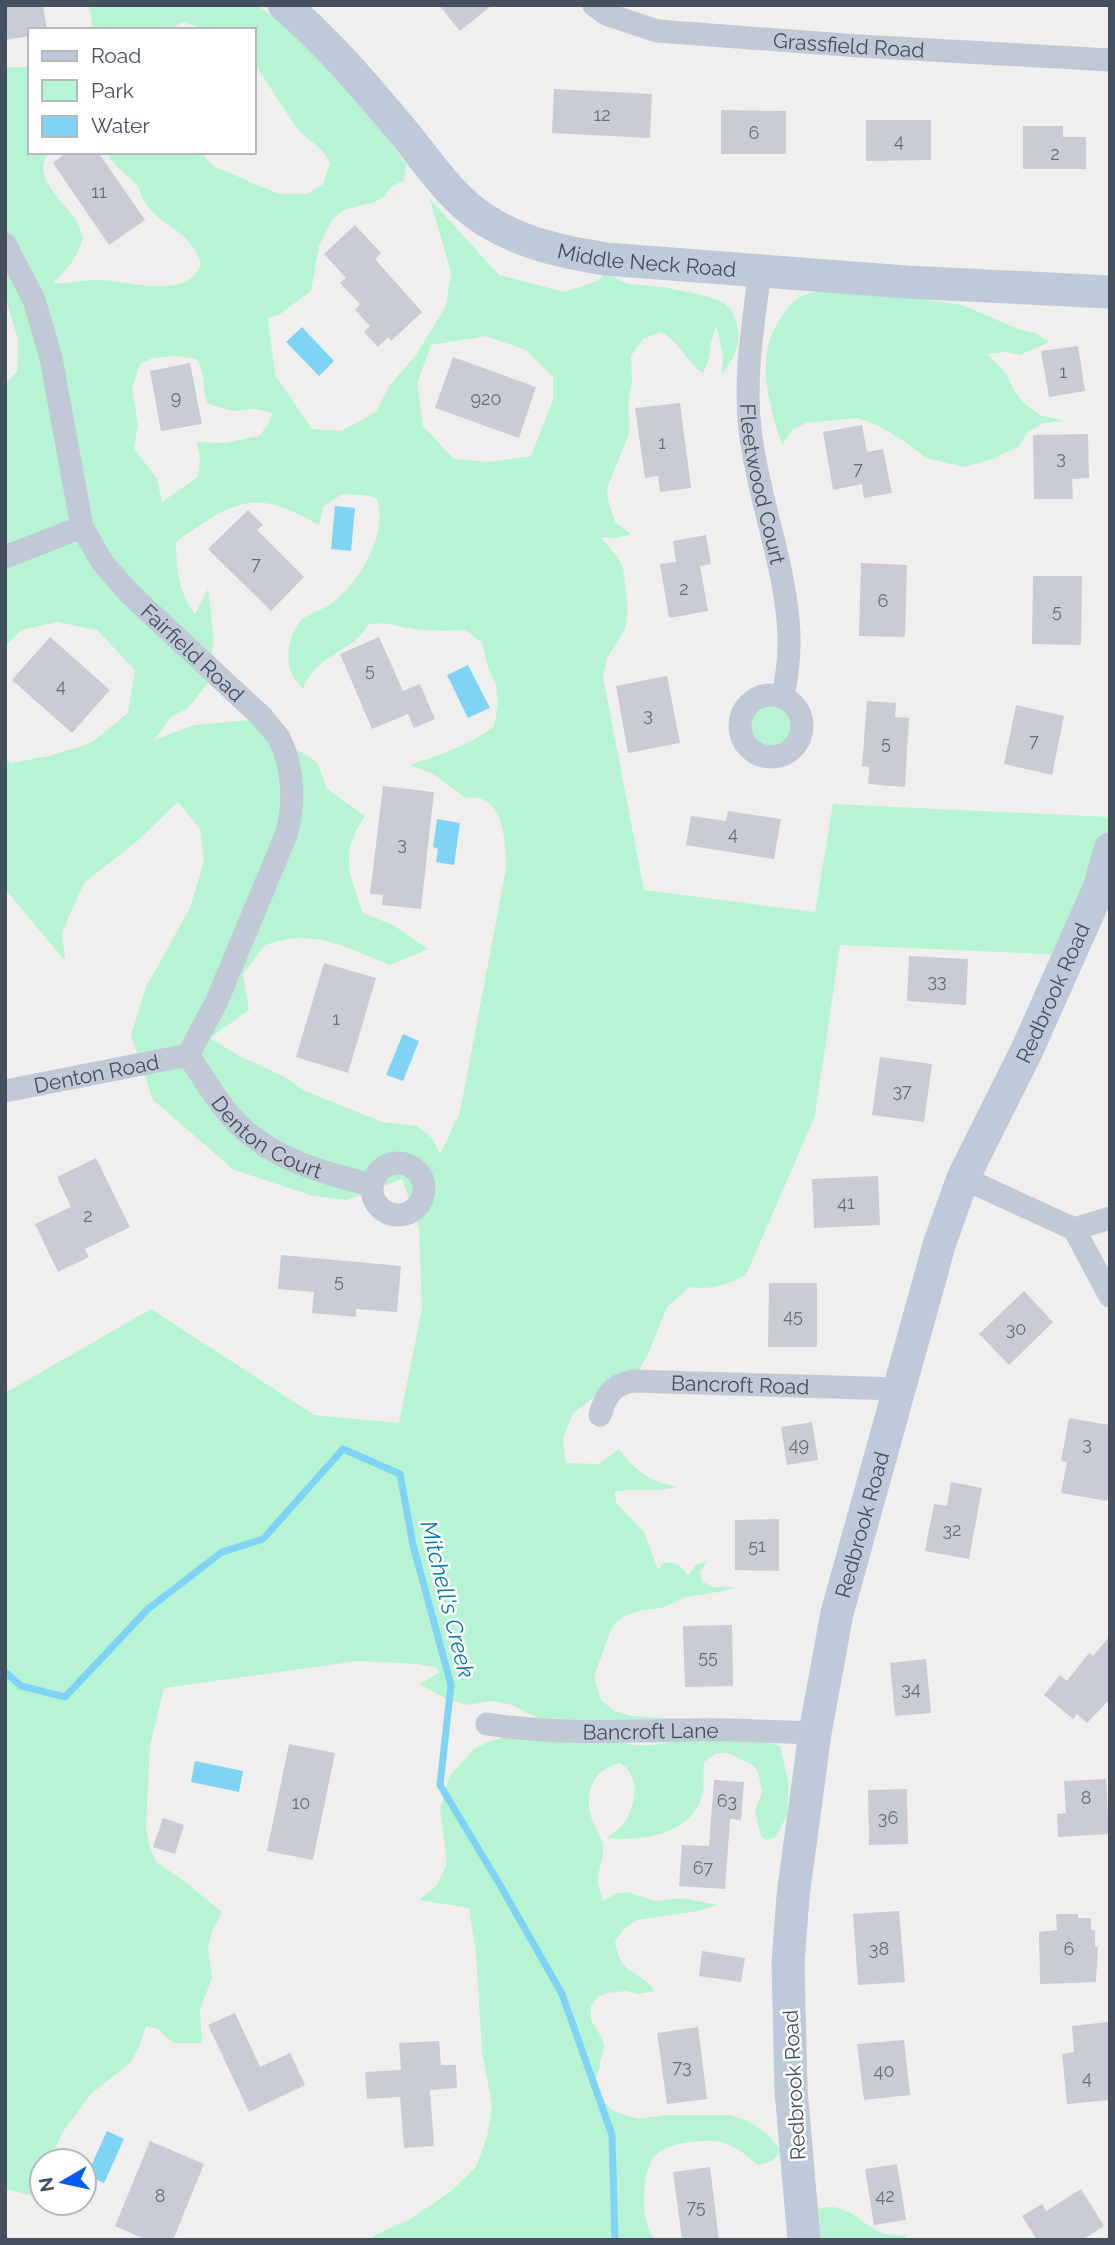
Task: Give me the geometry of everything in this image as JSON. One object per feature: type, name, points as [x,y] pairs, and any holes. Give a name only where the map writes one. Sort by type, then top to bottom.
[{"type":"main road","name":"Middle Neck Road","points":[[284,5],[351,69],[458,199],[484,220],[524,241],[559,252],[606,259],[906,282],[1110,292]]},
{"type":"main road","name":"Redbrook Road","points":[[804,2240],[791,2090],[788,1963],[793,1896],[815,1733],[837,1613],[940,1242],[962,1178],[1027,1050],[1100,886],[1110,849]]},
{"type":"street","name":"Grassfield Road","points":[[594,5],[606,14],[657,31],[1110,60]]},
{"type":"street","name":"Fairfield Road","points":[[5,244],[34,300],[51,358],[82,527],[102,562],[130,594],[262,717],[279,738],[291,773],[292,814],[286,835],[216,1003],[188,1055]]},
{"type":"street","name":"Fleetwood Court","points":[[760,271],[748,369],[748,400],[753,455],[783,587],[789,632],[783,697]]},
{"type":"street","points":[[5,557],[82,527]]},
{"type":"street","name":"Denton Road","points":[[5,1091],[188,1055]]},
{"type":"street","name":"Denton Court","points":[[188,1055],[229,1114],[264,1146],[296,1162],[372,1185]]},
{"type":"street","points":[[962,1178],[1074,1229],[1110,1296]]},
{"type":"street","points":[[1074,1229],[1110,1218]]},
{"type":"street","name":"Bancroft Road","points":[[600,1415],[605,1398],[613,1387],[633,1381],[899,1389]]},
{"type":"street","name":"Bancroft Lane","points":[[486,1724],[520,1730],[565,1733],[695,1730],[815,1733]]},
{"type":"green space","points":[[87,5],[258,5],[334,69],[406,164],[404,180],[390,188],[385,196],[375,202],[344,210],[332,220],[319,246],[311,291],[280,314],[268,318],[275,375],[312,429],[341,431],[376,412],[390,385],[416,355],[446,306],[451,273],[430,199],[499,275],[564,292],[600,280],[605,267],[615,278],[626,283],[669,288],[708,297],[726,304],[731,310],[737,326],[738,343],[722,374],[723,357],[717,327],[703,373],[661,332],[643,339],[631,356],[629,434],[607,488],[615,522],[631,534],[617,538],[600,537],[618,557],[623,567],[628,610],[625,629],[607,658],[603,677],[644,890],[815,912],[833,804],[1110,817],[1110,849],[1069,955],[840,945],[815,1116],[746,1275],[719,1286],[690,1287],[667,1307],[648,1354],[633,1381],[611,1385],[573,1413],[563,1438],[566,1463],[599,1464],[619,1449],[644,1474],[677,1487],[614,1492],[617,1504],[644,1532],[658,1570],[663,1563],[671,1563],[688,1575],[697,1564],[707,1561],[700,1572],[702,1581],[712,1587],[735,1587],[686,1597],[662,1608],[642,1610],[625,1616],[616,1622],[594,1677],[601,1700],[614,1711],[632,1716],[680,1719],[608,1733],[620,1741],[632,1744],[660,1744],[715,1735],[748,1738],[780,1746],[789,1785],[787,1815],[776,1837],[767,1840],[761,1836],[755,1811],[762,1792],[758,1771],[751,1764],[728,1753],[716,1753],[704,1762],[703,1792],[696,1809],[688,1819],[663,1833],[634,1838],[607,1838],[625,1821],[633,1804],[631,1774],[620,1763],[603,1770],[590,1791],[591,1817],[603,1847],[598,1880],[603,1901],[615,1894],[628,1892],[655,1901],[682,1898],[719,1905],[637,1920],[625,1928],[615,1941],[617,1952],[625,1966],[655,1991],[638,1994],[626,1991],[607,1993],[599,1996],[591,2006],[591,2020],[604,2046],[596,2080],[605,2103],[613,2111],[638,2119],[665,2115],[731,2115],[765,2132],[782,2151],[772,2161],[758,2165],[736,2148],[721,2142],[685,2143],[659,2152],[649,2166],[644,2198],[646,2220],[655,2240],[369,2240],[409,2220],[450,2192],[476,2167],[487,2137],[492,2105],[482,2052],[476,1952],[469,1908],[419,1900],[437,1885],[447,1864],[440,1810],[449,1777],[475,1748],[514,1735],[543,1721],[512,1705],[493,1701],[467,1705],[445,1698],[419,1684],[440,1672],[435,1667],[417,1664],[357,1661],[164,1688],[150,1745],[146,1828],[149,1845],[156,1862],[222,1912],[212,1931],[208,1947],[212,1978],[200,2009],[202,2043],[173,2043],[158,2029],[146,2026],[131,2062],[91,2094],[62,2133],[56,2147],[28,2147],[28,2194],[5,2189],[5,1393],[151,1309],[314,1415],[399,1423],[422,1309],[419,1229],[402,1179],[347,1200],[313,1196],[234,1170],[153,1100],[131,1035],[146,987],[190,908],[204,861],[200,829],[178,802],[135,843],[84,883],[62,932],[65,961],[5,889],[5,759],[11,763],[49,756],[91,743],[128,713],[135,670],[97,630],[57,622],[22,630],[5,646],[5,384],[17,372],[18,340],[5,296],[5,67],[28,67],[28,154],[49,154],[43,169],[45,178],[74,217],[83,238],[71,263],[53,283],[102,280],[171,286],[194,275],[201,264],[190,242],[153,213],[144,202],[136,184],[107,154],[202,154],[213,166],[279,194],[307,194],[323,184],[330,163],[323,151],[298,130],[256,66],[256,28],[202,28],[182,22],[172,28],[92,28]],"holes":[[[486,336],[526,350],[553,377],[553,400],[531,456],[488,462],[454,459],[423,426],[417,384],[431,345]],[[176,356],[196,359],[202,370],[208,404],[233,411],[257,409],[273,413],[259,436],[225,443],[197,442],[200,458],[198,477],[162,502],[157,479],[134,448],[138,425],[132,388],[140,364],[153,358]],[[342,494],[365,495],[377,499],[379,526],[376,540],[364,566],[347,590],[333,602],[304,618],[295,629],[289,654],[293,677],[303,689],[317,667],[353,642],[368,625],[390,624],[419,630],[465,630],[482,643],[489,670],[496,684],[498,705],[494,727],[464,744],[410,765],[433,774],[466,798],[479,798],[488,803],[500,821],[505,845],[506,869],[460,1112],[440,1154],[432,1138],[417,1126],[382,1122],[305,1091],[285,1077],[239,1056],[210,1038],[249,1010],[243,974],[265,945],[281,940],[310,938],[345,947],[389,965],[428,949],[393,925],[363,913],[351,874],[349,853],[357,829],[365,816],[327,789],[317,762],[250,720],[195,725],[154,740],[171,717],[188,708],[208,683],[214,639],[208,589],[195,614],[185,598],[180,580],[176,542],[217,514],[241,505],[271,504],[319,525],[323,507]]]},
{"type":"green space","points":[[856,289],[962,305],[1018,329],[1035,333],[1049,342],[1020,355],[1005,352],[987,354],[1006,373],[1015,392],[1025,404],[1040,415],[1064,421],[1043,423],[1027,433],[1019,446],[993,459],[964,467],[926,458],[879,426],[858,418],[806,423],[793,429],[782,445],[766,381],[772,334],[787,309],[798,298],[815,292]]},
{"type":"green space","points":[[770,701],[788,708],[795,726],[788,744],[770,751],[752,744],[745,726],[752,708]]},
{"type":"green space","points":[[830,2207],[851,2213],[880,2232],[907,2236],[903,2240],[809,2240],[817,2209]]},
{"type":"water","points":[[302,327],[334,361],[319,376],[286,342]]},
{"type":"water","points":[[335,506],[355,508],[351,551],[331,549]]},
{"type":"water","points":[[468,665],[490,708],[468,718],[447,675]]},
{"type":"water","points":[[437,819],[460,823],[454,865],[436,862],[438,849],[433,847]]},
{"type":"water","points":[[403,1034],[419,1041],[403,1081],[386,1075]]},
{"type":"water","points":[[195,1761],[243,1771],[239,1792],[191,1782]]},
{"type":"water","points":[[107,2131],[124,2139],[104,2183],[98,2180],[98,2151]]},
{"type":"building","points":[[5,5],[43,5],[47,28],[28,28],[28,36],[5,40]]},
{"type":"building","points":[[439,5],[492,5],[460,31]]},
{"type":"building","points":[[554,89],[652,94],[650,138],[552,133]]},
{"type":"building","points":[[721,110],[786,111],[786,154],[721,154]]},
{"type":"building","points":[[866,120],[931,120],[931,160],[866,161]]},
{"type":"building","points":[[1023,126],[1063,126],[1063,137],[1086,137],[1086,169],[1023,169]]},
{"type":"building","points":[[64,154],[99,154],[145,220],[109,245],[53,163]]},
{"type":"building","points":[[355,225],[381,253],[375,259],[422,312],[391,341],[388,337],[378,347],[364,332],[370,326],[355,310],[360,304],[340,283],[346,278],[324,254]]},
{"type":"building","points":[[1078,346],[1085,391],[1049,397],[1041,351]]},
{"type":"building","points":[[453,357],[536,387],[519,438],[435,408]]},
{"type":"building","points":[[190,363],[202,424],[161,431],[150,371]]},
{"type":"building","points":[[680,403],[691,488],[660,492],[658,476],[645,478],[635,408]]},
{"type":"building","points":[[862,425],[867,452],[883,449],[892,493],[864,498],[862,484],[833,490],[823,432]]},
{"type":"building","points":[[1088,434],[1089,478],[1072,479],[1073,499],[1034,499],[1033,435]]},
{"type":"building","points":[[248,510],[263,525],[257,530],[304,577],[271,611],[208,549]]},
{"type":"building","points":[[706,535],[711,564],[700,566],[708,611],[669,618],[660,564],[676,562],[673,541]]},
{"type":"building","points":[[861,563],[907,565],[905,637],[859,636]]},
{"type":"building","points":[[1033,576],[1082,576],[1081,645],[1032,644]]},
{"type":"building","points":[[50,637],[110,690],[72,733],[12,680]]},
{"type":"building","points":[[379,637],[403,691],[420,684],[435,719],[414,728],[408,714],[372,729],[340,654]]},
{"type":"building","points":[[667,676],[680,743],[628,753],[616,686]]},
{"type":"building","points":[[867,701],[896,703],[895,717],[909,718],[905,787],[868,784],[869,767],[862,766]]},
{"type":"building","points":[[1016,705],[1064,716],[1052,775],[1004,764]]},
{"type":"building","points":[[383,786],[434,792],[421,909],[382,905],[383,895],[370,894]]},
{"type":"building","points":[[728,811],[781,819],[774,859],[686,845],[691,816],[726,821]]},
{"type":"building","points":[[909,956],[968,959],[966,1005],[907,1001]]},
{"type":"building","points":[[324,963],[376,978],[348,1073],[296,1057]]},
{"type":"building","points":[[880,1057],[932,1064],[924,1122],[872,1115]]},
{"type":"building","points":[[96,1158],[130,1227],[85,1249],[89,1257],[58,1272],[35,1224],[71,1207],[57,1177]]},
{"type":"building","points":[[878,1176],[880,1225],[814,1228],[812,1179]]},
{"type":"building","points":[[281,1255],[401,1266],[397,1312],[356,1309],[356,1317],[312,1313],[314,1292],[278,1289]]},
{"type":"building","points":[[769,1283],[817,1283],[817,1347],[768,1347]]},
{"type":"building","points":[[1024,1291],[1053,1322],[1009,1365],[979,1334]]},
{"type":"building","points":[[1069,1418],[1110,1425],[1110,1488],[1107,1501],[1061,1493],[1067,1462],[1061,1461]]},
{"type":"building","points":[[812,1422],[818,1460],[787,1465],[781,1427]]},
{"type":"building","points":[[951,1482],[982,1488],[969,1559],[925,1551],[934,1504],[947,1506]]},
{"type":"building","points":[[779,1519],[779,1571],[735,1570],[735,1520]]},
{"type":"building","points":[[732,1625],[733,1686],[685,1687],[683,1626]]},
{"type":"building","points":[[1110,1636],[1110,1699],[1087,1723],[1077,1714],[1073,1719],[1044,1695],[1060,1675],[1067,1681],[1089,1653],[1093,1656]]},
{"type":"building","points":[[926,1659],[931,1713],[895,1716],[890,1663]]},
{"type":"building","points":[[289,1744],[335,1753],[313,1860],[267,1851]]},
{"type":"building","points":[[1106,1779],[1109,1834],[1058,1837],[1057,1814],[1066,1813],[1064,1781]]},
{"type":"building","points":[[714,1780],[744,1782],[741,1820],[730,1819],[725,1889],[679,1886],[682,1845],[709,1846]]},
{"type":"building","points":[[907,1789],[908,1844],[869,1845],[868,1790]]},
{"type":"building","points":[[163,1818],[184,1825],[175,1854],[153,1847]]},
{"type":"building","points":[[899,1911],[905,1982],[858,1985],[853,1914]]},
{"type":"building","points":[[1056,1914],[1078,1914],[1078,1918],[1091,1918],[1091,1930],[1095,1930],[1095,1947],[1098,1947],[1096,1982],[1040,1984],[1039,1932],[1057,1930]]},
{"type":"building","points":[[702,1951],[745,1958],[741,1982],[699,1976]]},
{"type":"building","points":[[235,2013],[260,2067],[290,2053],[305,2085],[249,2112],[208,2025]]},
{"type":"building","points":[[1108,2022],[1110,2100],[1067,2104],[1062,2054],[1074,2052],[1072,2026]]},
{"type":"building","points":[[698,2027],[707,2099],[667,2104],[657,2033]]},
{"type":"building","points":[[904,2040],[910,2095],[864,2100],[857,2044]]},
{"type":"building","points":[[439,2041],[441,2065],[456,2065],[457,2088],[430,2090],[434,2146],[404,2148],[400,2097],[367,2099],[365,2072],[401,2070],[399,2043]]},
{"type":"building","points":[[150,2141],[204,2164],[173,2240],[147,2240],[115,2226]]},
{"type":"building","points":[[897,2164],[906,2220],[874,2225],[865,2169]]},
{"type":"building","points":[[710,2167],[719,2240],[682,2240],[673,2172]]},
{"type":"building","points":[[1081,2189],[1104,2226],[1082,2240],[1037,2240],[1022,2216],[1042,2204],[1046,2211]]},
{"type":"waterway","name":"Mitchell's Creek","points":[[5,1672],[21,1686],[65,1697],[148,1609],[222,1552],[263,1539],[343,1449],[400,1474],[413,1545],[451,1685],[440,1785],[562,1994],[612,2135],[615,2240]]}]
